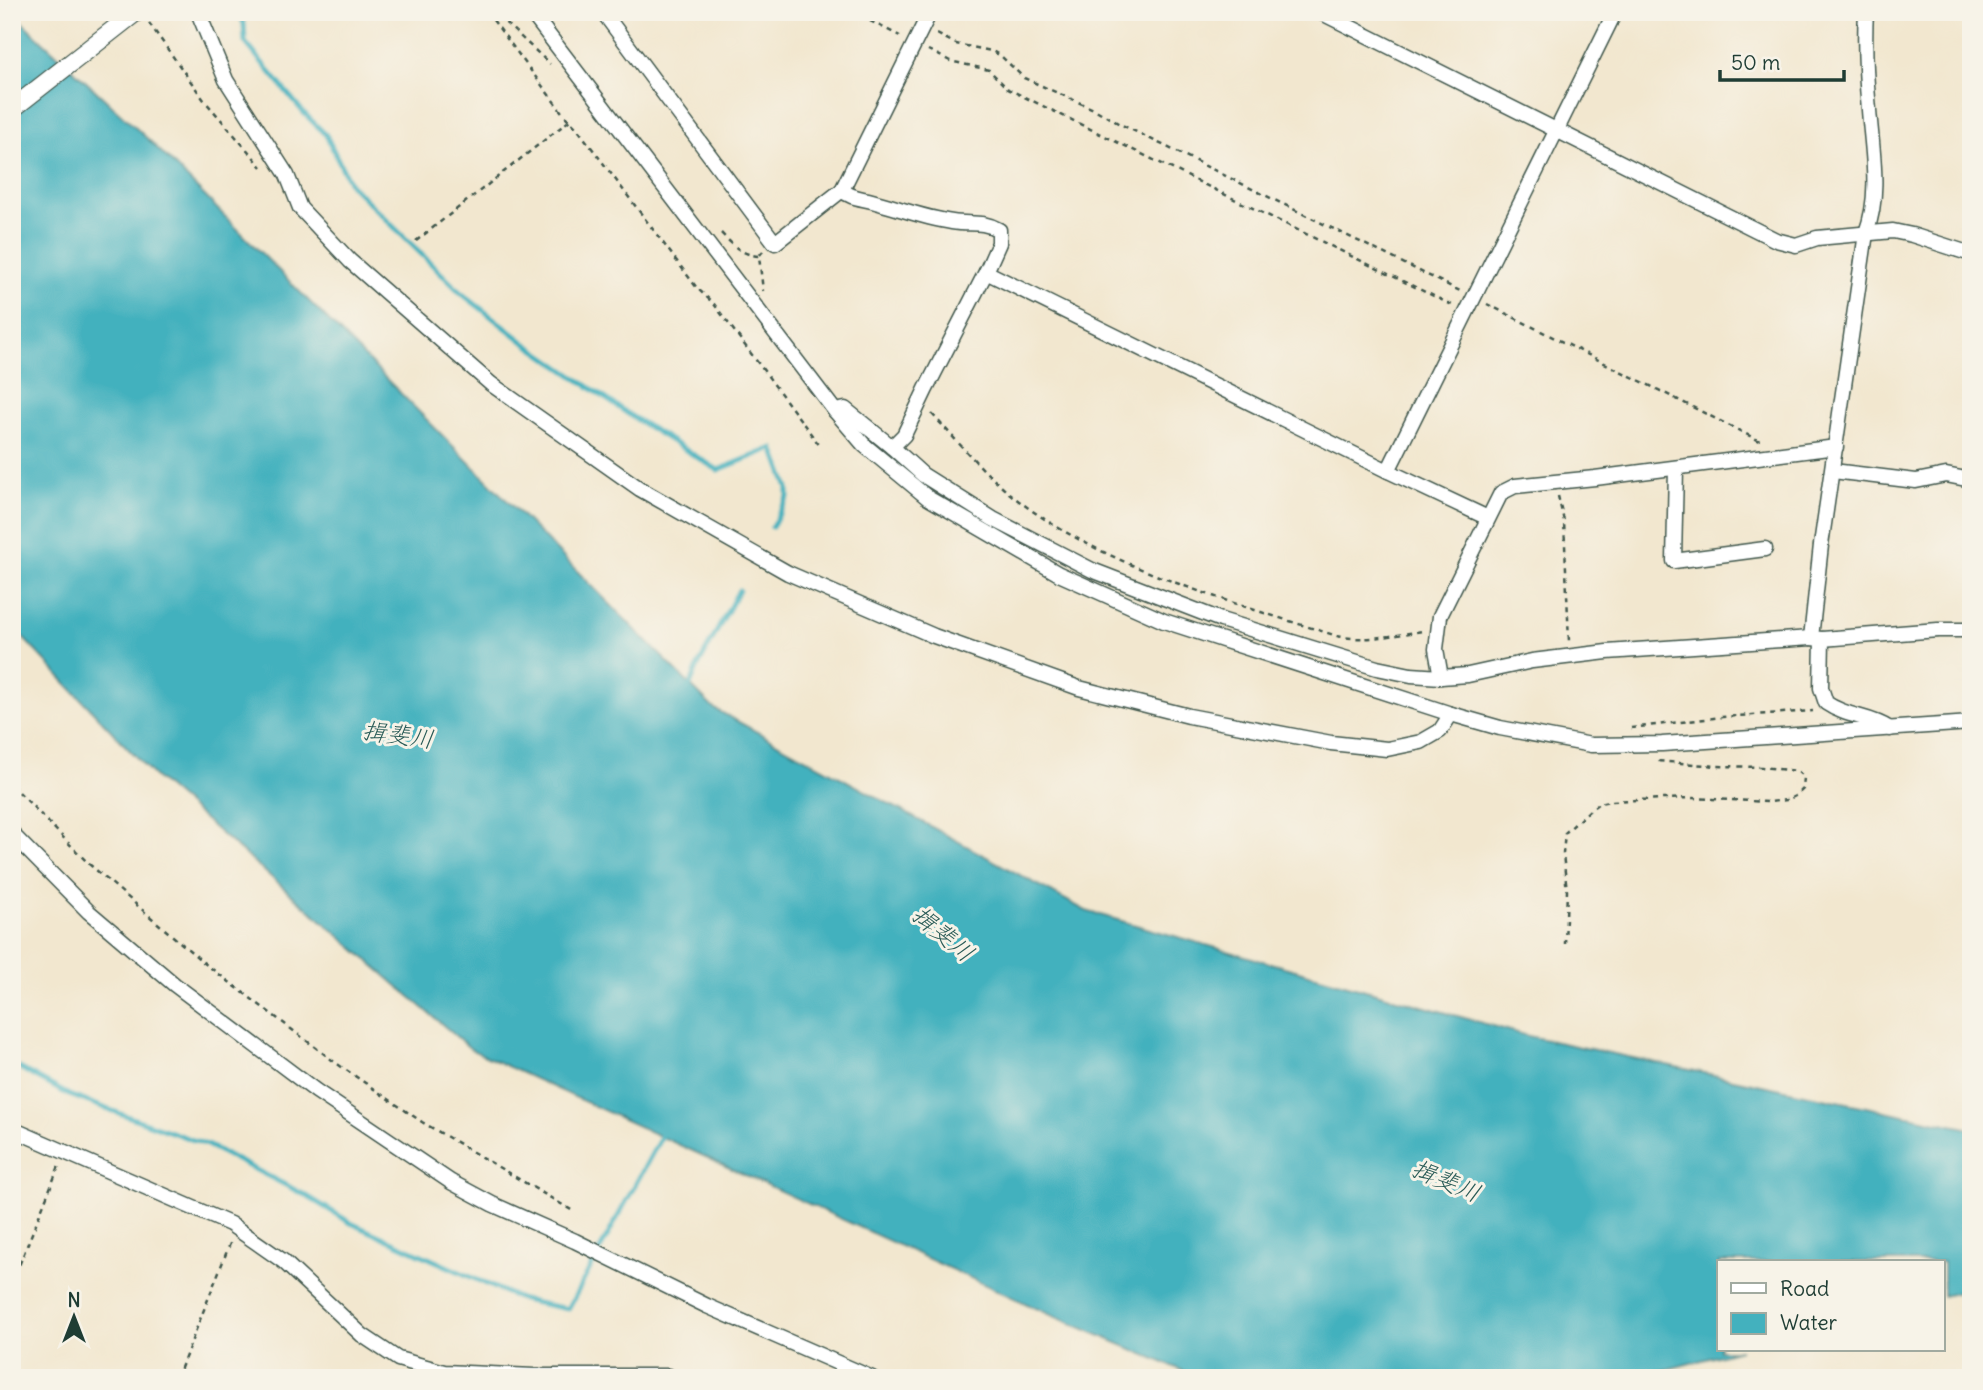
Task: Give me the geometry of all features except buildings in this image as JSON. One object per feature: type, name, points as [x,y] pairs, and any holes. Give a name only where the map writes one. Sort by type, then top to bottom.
[{"type":"street","points":[[198,12],[226,80],[287,176],[300,208],[350,261],[502,392],[640,489],[788,573],[934,636],[1079,688],[1189,716],[1331,743],[1387,749],[1421,742],[1440,731],[1451,714]]},
{"type":"street","points":[[531,12],[835,411],[864,445],[928,498],[1059,574],[1164,621],[1451,714],[1500,728],[1591,745],[1662,744],[1971,723]]},
{"type":"street","points":[[603,12],[775,243],[842,190],[930,12]]},
{"type":"street","points":[[1388,471],[1615,12]]},
{"type":"street","points":[[1866,12],[1868,102],[1875,182],[1821,545],[1816,639],[1821,688],[1826,704],[1839,712],[1879,722],[1891,729]]},
{"type":"street","points":[[1321,13],[1776,240],[1796,245],[1817,238],[1893,231],[1971,254]]},
{"type":"street","points":[[12,109],[142,17]]},
{"type":"street","points":[[842,190],[847,195],[915,215],[954,223],[986,223],[999,230],[999,243],[986,272],[904,435],[892,447]]},
{"type":"street","points":[[986,272],[1488,518]]},
{"type":"street","points":[[835,411],[845,409],[923,475],[993,519],[1092,570],[1221,620],[1377,668],[1411,675],[1468,675],[1532,661],[1607,652],[1971,630]]},
{"type":"street","points":[[1441,677],[1436,649],[1440,616],[1501,494],[1515,486],[1836,447]]},
{"type":"street","points":[[1676,468],[1674,561],[1765,549]]},
{"type":"street","points":[[1833,471],[1916,481],[1946,475],[1971,480]]},
{"type":"street","points":[[12,834],[89,912],[175,985],[316,1091],[451,1182],[707,1306],[873,1378]]},
{"type":"street","points":[[12,1129],[236,1228],[283,1261],[362,1335],[398,1359],[443,1375],[673,1378]]},
{"type":"path","points":[[852,12],[950,61],[989,70],[1008,89],[1467,313]]},
{"type":"path","points":[[894,12],[956,44],[992,51],[1024,78],[1096,110],[1758,440]]},
{"type":"path","points":[[488,13],[496,14],[552,66]]},
{"type":"path","points":[[488,13],[697,288],[714,304],[820,446]]},
{"type":"path","points":[[142,17],[204,100],[265,170]]},
{"type":"path","points":[[416,241],[570,120]]},
{"type":"path","points":[[763,291],[759,256],[772,241]]},
{"type":"path","points":[[920,402],[1003,488],[1019,501],[1066,532],[1130,565],[1257,610],[1351,639],[1376,638],[1439,628]]},
{"type":"path","points":[[1555,482],[1564,522],[1569,656]]},
{"type":"path","points":[[1626,729],[1722,717],[1816,710],[1826,704]]},
{"type":"path","points":[[1565,944],[1565,833],[1600,803],[1691,798],[1769,802],[1787,800],[1803,789],[1804,777],[1797,771],[1653,761]]},
{"type":"path","points":[[12,785],[89,864],[203,962],[336,1063],[422,1122],[573,1211]]},
{"type":"path","points":[[12,1283],[64,1152]]},
{"type":"path","points":[[177,1378],[236,1228]]},
{"type":"water","name":"揖斐川","points":[[12,13],[152,143],[713,708],[1086,911],[1528,1036],[1971,1129],[1971,1289],[1944,1296],[1944,1260],[1717,1260],[1717,1352],[1732,1352],[1634,1378],[1200,1378],[1049,1314],[472,1050],[155,777],[12,626]]},
{"type":"waterway","points":[[235,12],[244,24],[245,42],[303,112],[326,135],[350,184],[461,293],[524,342],[634,418],[718,470],[773,448],[788,488],[788,497],[772,527]]},
{"type":"waterway","points":[[688,690],[739,590]]},
{"type":"waterway","points":[[12,1064],[69,1095],[207,1145],[305,1195],[351,1223],[522,1300],[568,1309],[661,1137]]}]
